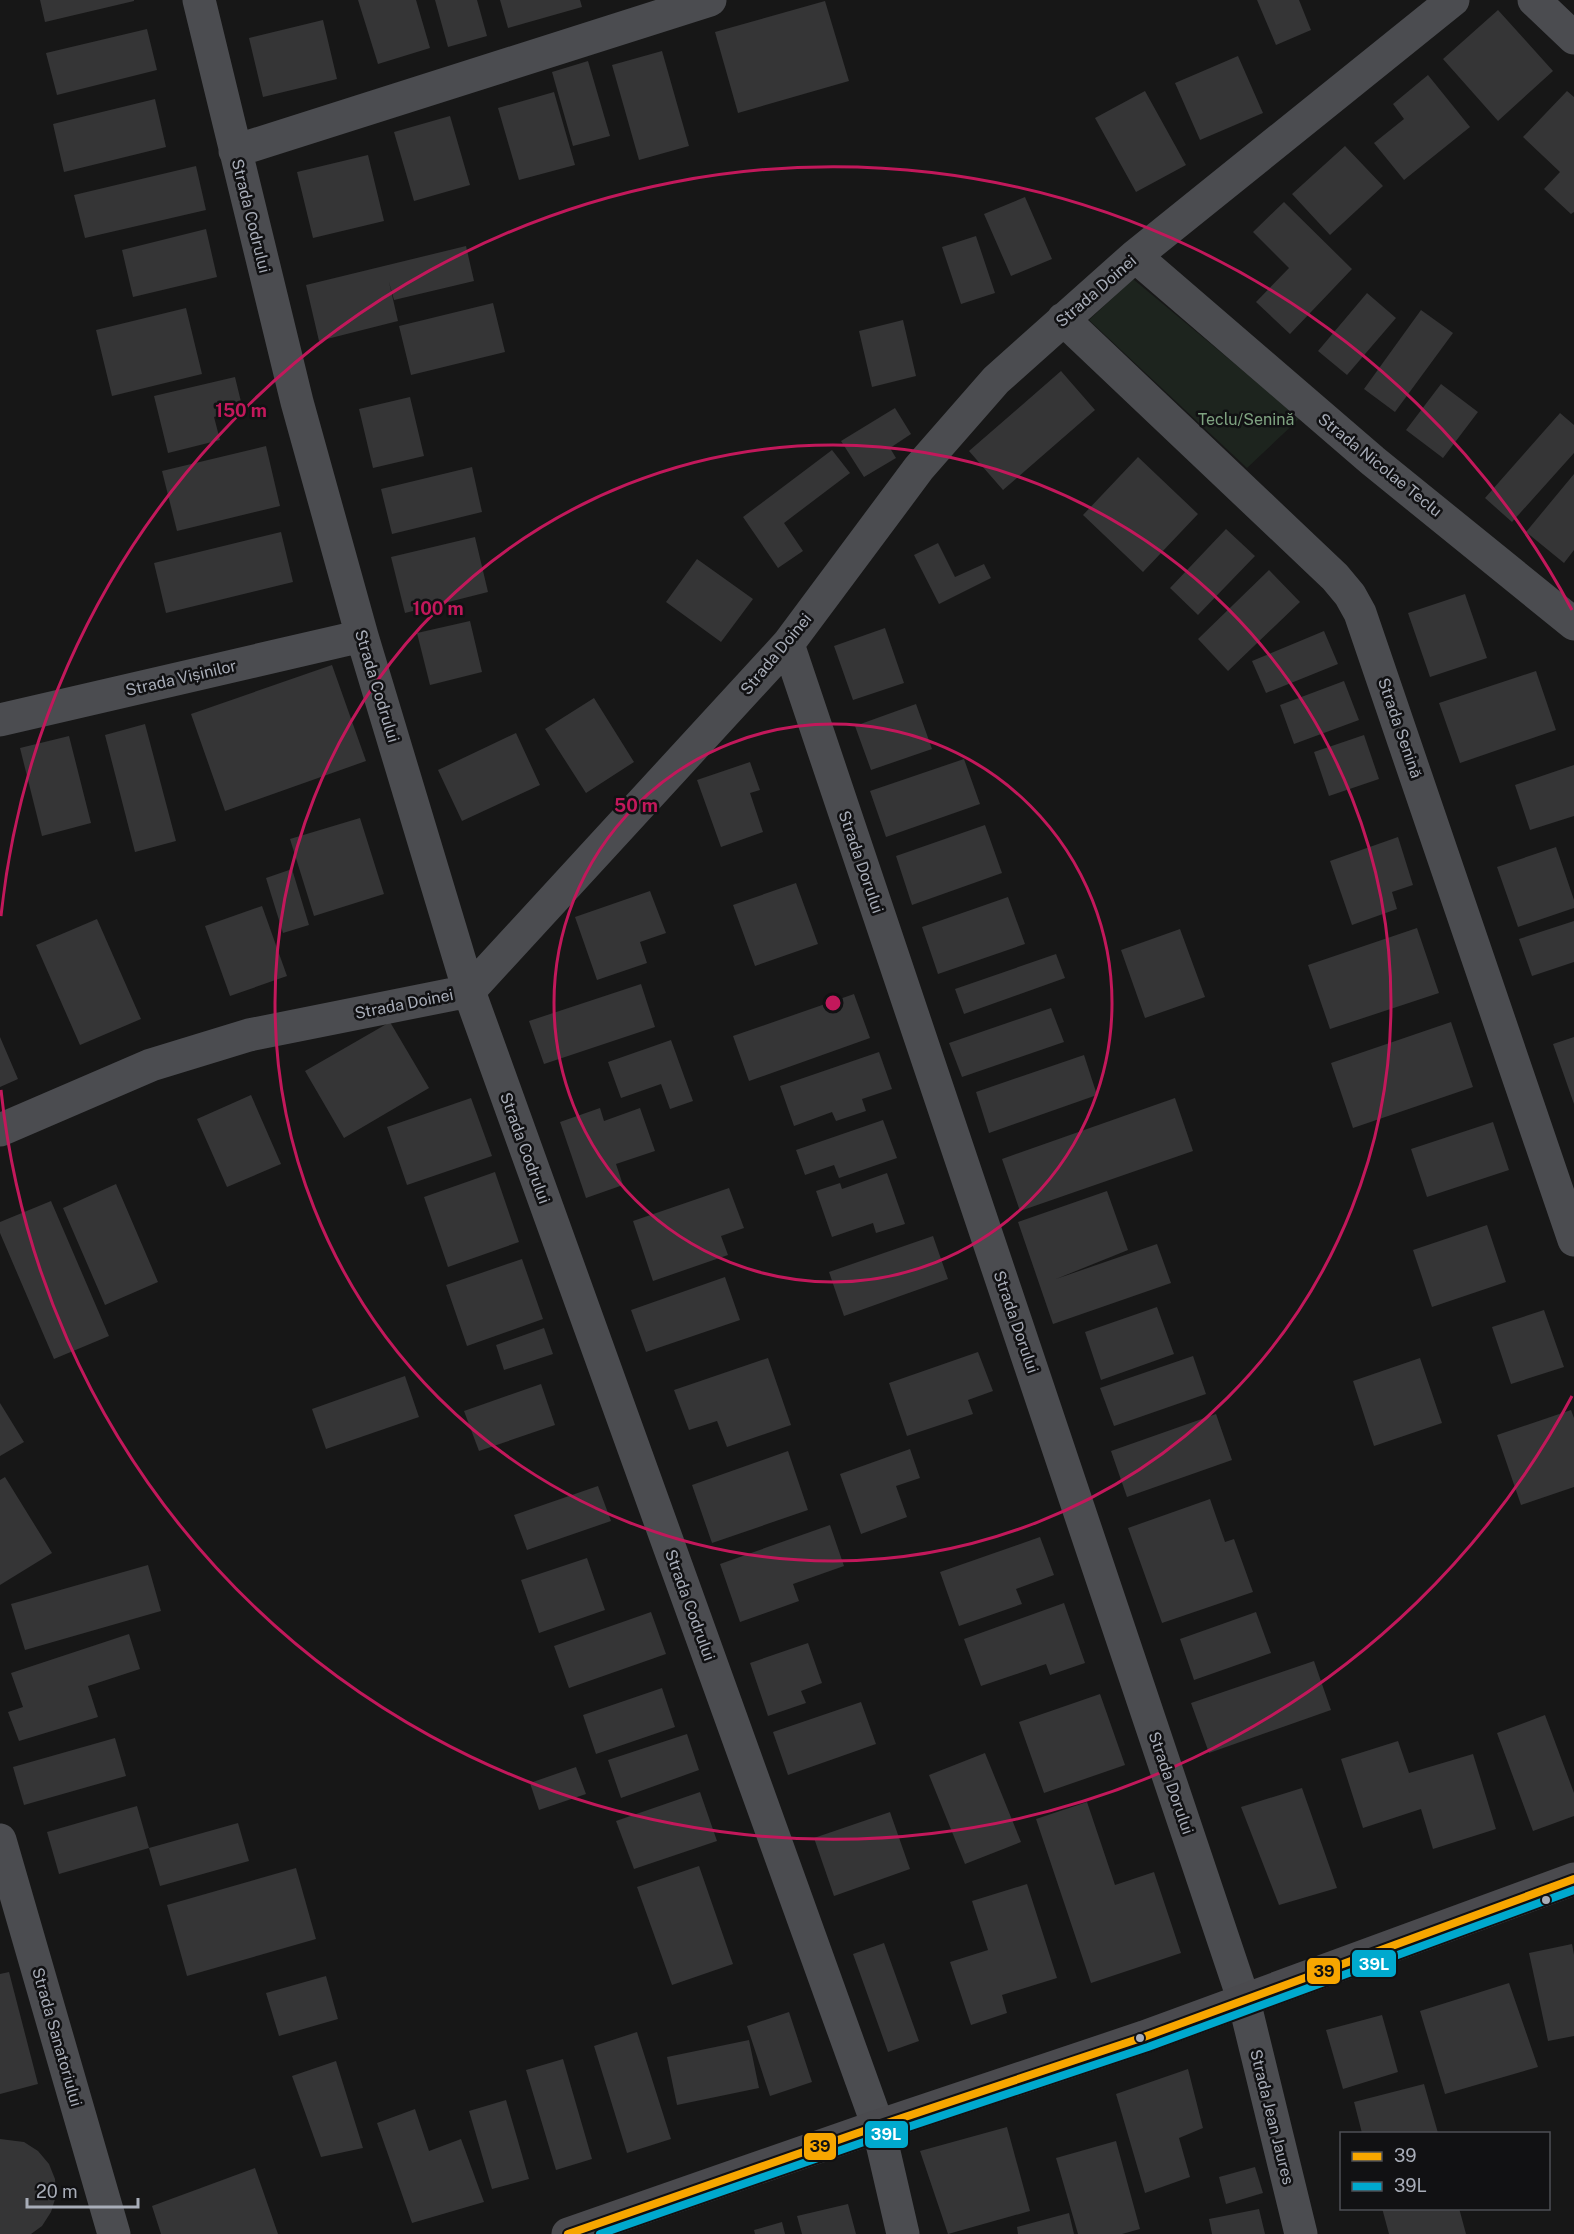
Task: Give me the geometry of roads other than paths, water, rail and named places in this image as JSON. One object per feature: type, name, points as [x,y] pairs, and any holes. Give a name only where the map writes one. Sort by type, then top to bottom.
[{"type":"main road","points":[[568,2234],[878,2126],[1144,2037],[1574,1879]]},
{"type":"street","name":"Strada Codrului","points":[[199,0],[297,402],[362,636],[469,991],[878,2126],[903,2234]]},
{"type":"street","name":"Strada Codrului","points":[[235,151],[710,0]]},
{"type":"street","name":"Strada Doinei","points":[[0,1130],[152,1065],[249,1035],[469,991],[788,644],[919,468],[996,380],[1135,256],[1453,0]]},
{"type":"street","points":[[1534,0],[1574,38]]},
{"type":"street","name":"Strada Nicolae Teclu","points":[[1135,256],[1373,461],[1574,624]]},
{"type":"street","name":"Strada Senină","points":[[1063,319],[1335,578],[1350,595],[1360,613],[1574,1239]]},
{"type":"street","name":"Strada Vișinilor","points":[[0,720],[362,636]]},
{"type":"street","name":"Strada Dorului","points":[[788,644],[1244,2001]]},
{"type":"street","name":"Strada Sanatoriului","points":[[0,1840],[114,2234]]},
{"type":"street","name":"Strada Jean Jaures","points":[[1244,2001],[1301,2234]]},
{"type":"park label","name":"Teclu/Senină","points":[[1246,419]]}]
